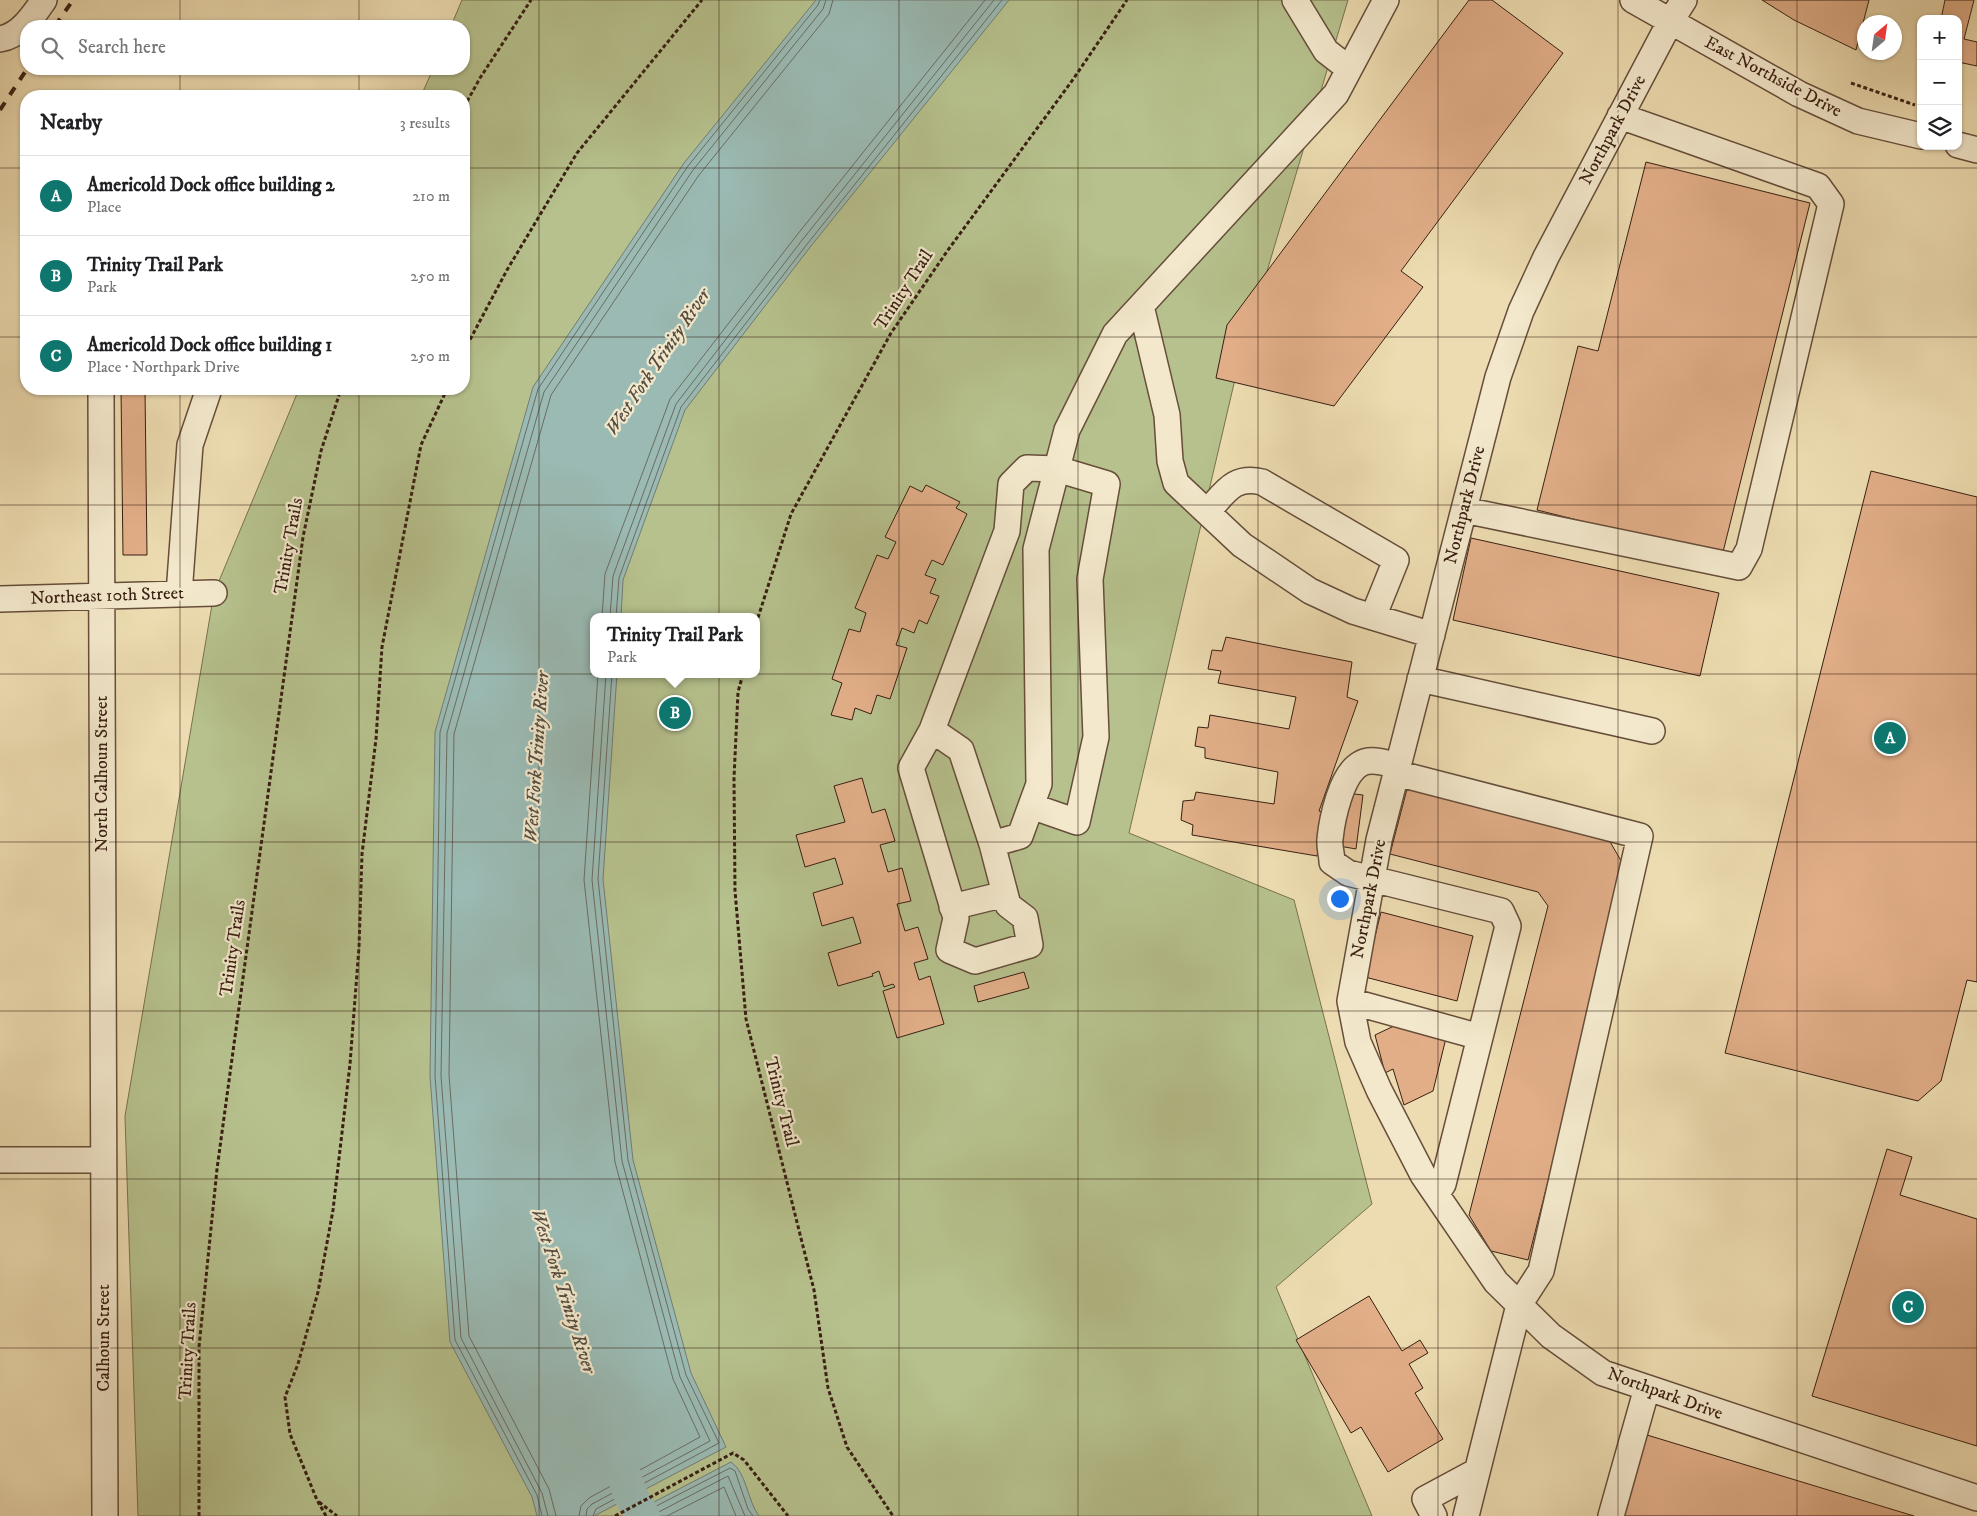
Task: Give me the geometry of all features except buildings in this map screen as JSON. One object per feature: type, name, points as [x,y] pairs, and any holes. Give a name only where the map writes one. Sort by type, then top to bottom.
[{"type":"street","points":[[30,20],[44,0]]},
{"type":"street","points":[[1295,0],[1326,52],[1349,69]]},
{"type":"street","points":[[992,844],[1020,836],[1039,784],[1036,549],[1067,430],[1115,334],[1336,94],[1386,0]]},
{"type":"street","name":"East Northside Drive","points":[[1633,0],[1798,94],[1858,121],[1917,135]]},
{"type":"street","name":"Northpark Drive","points":[[1684,0],[1670,22],[1546,257],[1521,311],[1498,377],[1379,840],[1350,1000],[1358,1042],[1379,1090],[1423,1175],[1496,1282],[1551,1336],[1603,1373],[1977,1498]]},
{"type":"street","points":[[0,39],[20,28]]},
{"type":"street","points":[[1464,510],[1739,567],[1749,548],[1831,204],[1818,186],[1620,116]]},
{"type":"street","points":[[1962,146],[1977,149]]},
{"type":"street","points":[[1141,306],[1167,415],[1170,461],[1176,483],[1242,545],[1310,591],[1353,611],[1432,635]]},
{"type":"street","name":"North Calhoun Street","points":[[101,395],[102,1160]]},
{"type":"street","points":[[179,594],[190,445],[207,395]]},
{"type":"street","points":[[932,730],[961,750],[992,844],[1008,905],[1025,918],[1030,945],[975,961],[949,950],[956,918],[911,768],[932,730],[1007,531],[1011,484],[1027,468],[1057,469],[1107,484],[1090,579],[1096,737],[1077,822],[1031,806]]},
{"type":"street","points":[[1207,512],[1233,484],[1248,479],[1255,480],[1396,560],[1373,617]]},
{"type":"street","name":"Northeast 10th Street","points":[[0,599],[101,598],[214,593]]},
{"type":"street","points":[[1420,679],[1652,731]]},
{"type":"street","points":[[1436,1194],[1443,1184],[1508,926],[1501,911],[1348,873],[1332,862],[1330,841],[1337,802],[1350,773],[1360,763],[1374,760],[1397,769],[1640,836],[1541,1271],[1519,1305],[1466,1516]]},
{"type":"street","points":[[952,907],[1005,894]]},
{"type":"street","points":[[1350,1000],[1480,1037]]},
{"type":"street","points":[[0,1160],[102,1160]]},
{"type":"street","name":"Calhoun Street","points":[[102,1160],[105,1516]]},
{"type":"street","points":[[1611,1516],[1647,1388]]},
{"type":"street","points":[[1434,1516],[1425,1500],[1478,1471]]},
{"type":"path","points":[[470,96],[531,0]]},
{"type":"path","points":[[470,340],[507,270],[577,153],[702,0]]},
{"type":"path","name":"Trinity Trail","points":[[760,613],[791,514],[891,333],[948,250],[1074,78],[1127,0]]},
{"type":"path","points":[[1851,83],[1915,105]]},
{"type":"path","name":"Trinity Trails","points":[[199,1516],[199,1347],[217,1168],[302,537],[321,451],[339,395]]},
{"type":"path","points":[[326,1516],[317,1500],[290,1434],[285,1397],[298,1364],[318,1292],[333,1210],[350,1064],[359,947],[362,854],[376,739],[382,647],[421,445],[443,395]]},
{"type":"path","name":"Trinity Trail","points":[[742,678],[738,692],[734,778],[735,891],[746,1019],[814,1290],[828,1388],[847,1447],[893,1516]]},
{"type":"path","points":[[614,1516],[733,1453],[744,1460],[788,1516]]},
{"type":"path","points":[[317,1500],[336,1516]]},
{"type":"green space","points":[[462,0],[1348,0],[1236,375],[1129,833],[1294,900],[1372,1204],[1276,1287],[1372,1516],[138,1516],[125,1116],[214,593],[296,395],[470,395],[470,90],[424,90],[430,75],[470,75],[470,20],[454,20]]},
{"type":"water","points":[[816,0],[1009,0],[811,246],[685,410],[623,580],[621,613],[590,613],[590,678],[617,678],[603,879],[633,1160],[691,1373],[726,1447],[594,1516],[537,1516],[532,1497],[450,1342],[430,1076],[435,732],[533,387],[684,163]]},
{"type":"water","points":[[731,1462],[744,1480],[759,1516],[627,1516]]},
{"type":"waterway","name":"West Fork Trinity River","points":[[616,1452],[631,1496],[643,1516]]},
{"type":"railway","points":[[59,20],[73,0]]},
{"type":"railway","points":[[0,110],[23,75]]},
{"type":"place","name":"Trinity Trail Park","points":[[675,713]]},
{"type":"place","name":"Americold Dock office building 2","points":[[1890,738]]},
{"type":"place","name":"Americold Dock office building 1","points":[[1908,1307]]}]
